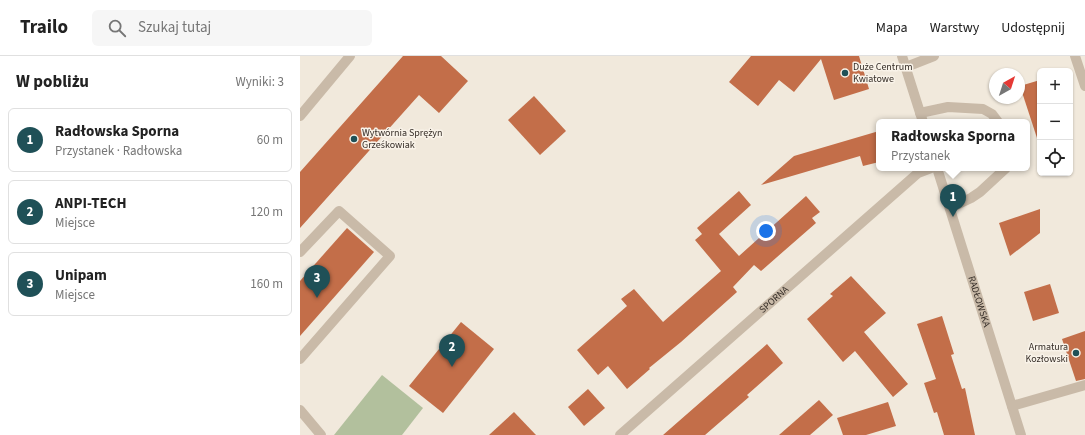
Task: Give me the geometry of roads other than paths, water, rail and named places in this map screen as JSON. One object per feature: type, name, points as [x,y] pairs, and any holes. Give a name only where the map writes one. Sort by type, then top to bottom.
[{"type":"street","points":[[300,116],[350,56]]},
{"type":"street","points":[[902,56],[922,118],[948,107],[983,109],[992,114],[996,119]]},
{"type":"street","points":[[906,67],[934,56]]},
{"type":"street","points":[[1075,56],[1085,86]]},
{"type":"street","name":"SPORNA","points":[[620,435],[918,173],[923,171]]},
{"type":"street","name":"RADŁOWSKA","points":[[938,171],[1021,435]]},
{"type":"street","points":[[950,208],[980,192],[1003,171]]},
{"type":"street","points":[[300,252],[339,211],[390,256],[300,359]]},
{"type":"street","points":[[1012,406],[1085,385]]},
{"type":"street","points":[[300,410],[321,435]]},
{"type":"place","name":"Duże Centrum Kwiatowe","points":[[845,73]]},
{"type":"place","name":"Wytwórnia Sprężyn Grześkowiak","points":[[354,139]]},
{"type":"place","name":"Radłowska Sporna","points":[[953,217]]},
{"type":"place","name":"Unipam","points":[[317,298]]},
{"type":"place","name":"Armatura Kozłowski","points":[[1076,353]]},
{"type":"place","name":"ANPI-TECH","points":[[452,367]]}]
